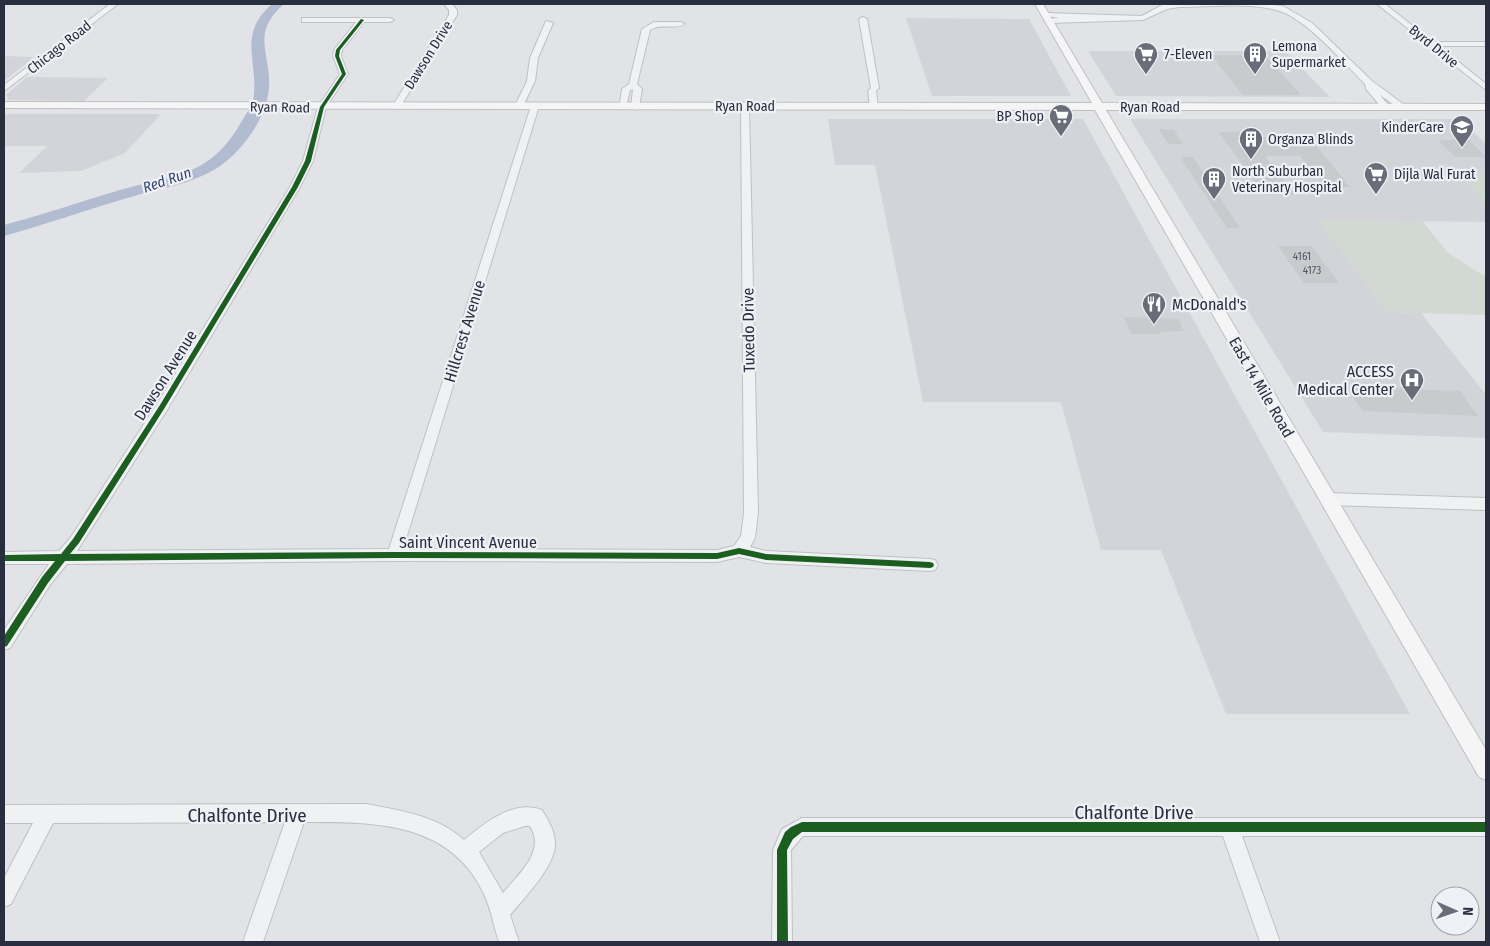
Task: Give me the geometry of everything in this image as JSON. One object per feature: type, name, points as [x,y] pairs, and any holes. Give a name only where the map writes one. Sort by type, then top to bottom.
[{"type":"main road","name":"East 14 Mile Road","points":[[1039,4],[1486,770]]},
{"type":"main road","name":"Ryan Road","points":[[4,106],[1486,107]]},
{"type":"street","name":"Chicago Road","points":[[4,89],[114,4]]},
{"type":"street","name":"Dawson Drive","points":[[396,107],[453,15],[453,10],[448,4]]},
{"type":"street","name":"Byrd Drive","points":[[1381,4],[1486,88]]},
{"type":"street","points":[[1048,18],[1143,18],[1165,7],[1179,5],[1276,6],[1309,25],[1370,83],[1403,107]]},
{"type":"street","points":[[863,19],[875,88],[872,91],[879,106]]},
{"type":"street","points":[[305,20],[390,20]]},
{"type":"street","name":"Dawson Avenue","points":[[4,643],[45,580],[76,541],[162,407],[295,187],[308,161],[322,107],[344,74],[337,56],[338,50],[362,20]]},
{"type":"street","points":[[519,106],[530,81],[534,58],[549,23]]},
{"type":"street","points":[[622,107],[626,89],[633,85],[646,29],[654,24],[681,24]]},
{"type":"street","points":[[1431,44],[1486,44]]},
{"type":"street","points":[[1370,83],[1369,86],[1386,107]]},
{"type":"street","points":[[633,85],[638,89],[635,107]]},
{"type":"street","name":"Hillcrest Avenue","points":[[394,555],[535,106]]},
{"type":"street","name":"Tuxedo Drive","points":[[739,550],[748,538],[751,513],[745,106]]},
{"type":"street","points":[[1328,499],[1486,504]]},
{"type":"street","name":"Saint Vincent Avenue","points":[[4,558],[394,555],[716,556],[739,550],[766,557],[930,565]]},
{"type":"street","name":"Chalfonte Drive","points":[[4,814],[297,815],[366,813],[398,818],[424,825],[447,838],[470,857]]},
{"type":"street","points":[[4,897],[48,814]]},
{"type":"street","points":[[253,942],[297,815]]},
{"type":"street","points":[[500,912],[533,871],[546,847],[543,829],[535,817],[521,815],[490,831],[470,857],[493,890],[509,942]]},
{"type":"street","name":"Chalfonte Drive","points":[[782,942],[781,860],[786,838],[793,830],[802,827],[1230,829],[1486,827]]},
{"type":"street","points":[[1230,829],[1270,942]]},
{"type":"shaded area","points":[[906,18],[1029,19],[1071,96],[932,96]]},
{"type":"shaded area","points":[[1088,51],[1285,51],[1330,97],[1116,96]]},
{"type":"shaded area","points":[[4,56],[34,57],[4,81]]},
{"type":"shaded area","points":[[27,77],[108,78],[84,101],[9,100],[6,95]]},
{"type":"shaded area","points":[[4,114],[161,114],[125,153],[81,171],[19,173],[47,146],[4,146]]},
{"type":"shaded area","points":[[828,119],[1083,119],[1410,714],[1226,714],[1161,550],[1101,550],[1061,402],[923,402],[875,165],[835,165]]},
{"type":"shaded area","points":[[1130,119],[1459,119],[1486,144],[1486,222],[1318,220],[1387,312],[1421,313],[1486,395],[1486,438],[1323,432]]},
{"type":"shaded area","points":[[1458,175],[1486,175],[1486,209],[1483,202]]},
{"type":"shaded area","points":[[1317,220],[1422,221],[1448,253],[1486,277],[1486,315],[1387,312]]},
{"type":"water","name":"Red Run","points":[[272,4],[284,4],[267,26],[265,37],[269,81],[268,95],[261,115],[250,135],[228,160],[198,178],[4,236],[4,225],[186,172],[200,166],[214,156],[227,143],[252,103],[254,81],[252,36],[255,26]]},
{"type":"building","name":"Lemona Supermarket","points":[[1211,55],[1265,55],[1301,95],[1243,95]]},
{"type":"building","points":[[1159,129],[1174,130],[1183,144],[1168,144]]},
{"type":"building","points":[[1219,132],[1246,132],[1249,136],[1278,138],[1310,138],[1350,187],[1325,187],[1300,156],[1265,156],[1295,195],[1264,195]]},
{"type":"building","name":"KinderCare","points":[[1438,140],[1469,140],[1486,157],[1455,157]]},
{"type":"building","points":[[1180,157],[1193,157],[1240,228],[1227,228]]},
{"type":"building","points":[[1278,246],[1312,246],[1339,283],[1304,283]]},
{"type":"building","name":"McDonald's","points":[[1124,317],[1178,319],[1184,331],[1160,332],[1162,334],[1131,334]]},
{"type":"building","name":"ACCESS Medical Center","points":[[1347,387],[1460,391],[1478,416],[1362,411]]},
{"type":"cycle path","points":[[4,643],[45,580],[76,541],[162,407],[295,187],[308,161],[322,107],[344,74],[337,56],[338,50],[362,20]]},
{"type":"cycle path","points":[[4,558],[394,555],[717,556],[739,551],[766,557],[930,565]]},
{"type":"cycle path","points":[[782,942],[782,850],[789,836],[802,827],[1486,827]]},
{"type":"place","name":"7-Eleven","points":[[1146,75]]},
{"type":"place","name":"Lemona Supermarket","points":[[1255,75]]},
{"type":"place","name":"BP Shop","points":[[1061,137]]},
{"type":"place","name":"KinderCare","points":[[1462,148]]},
{"type":"place","name":"Organza Blinds","points":[[1251,160]]},
{"type":"place","name":"Dijla Wal Furat","points":[[1376,195]]},
{"type":"place","name":"North Suburban Veterinary Hospital","points":[[1214,200]]},
{"type":"place","name":"McDonald's","points":[[1154,325]]},
{"type":"place","name":"ACCESS Medical Center","points":[[1412,401]]}]
